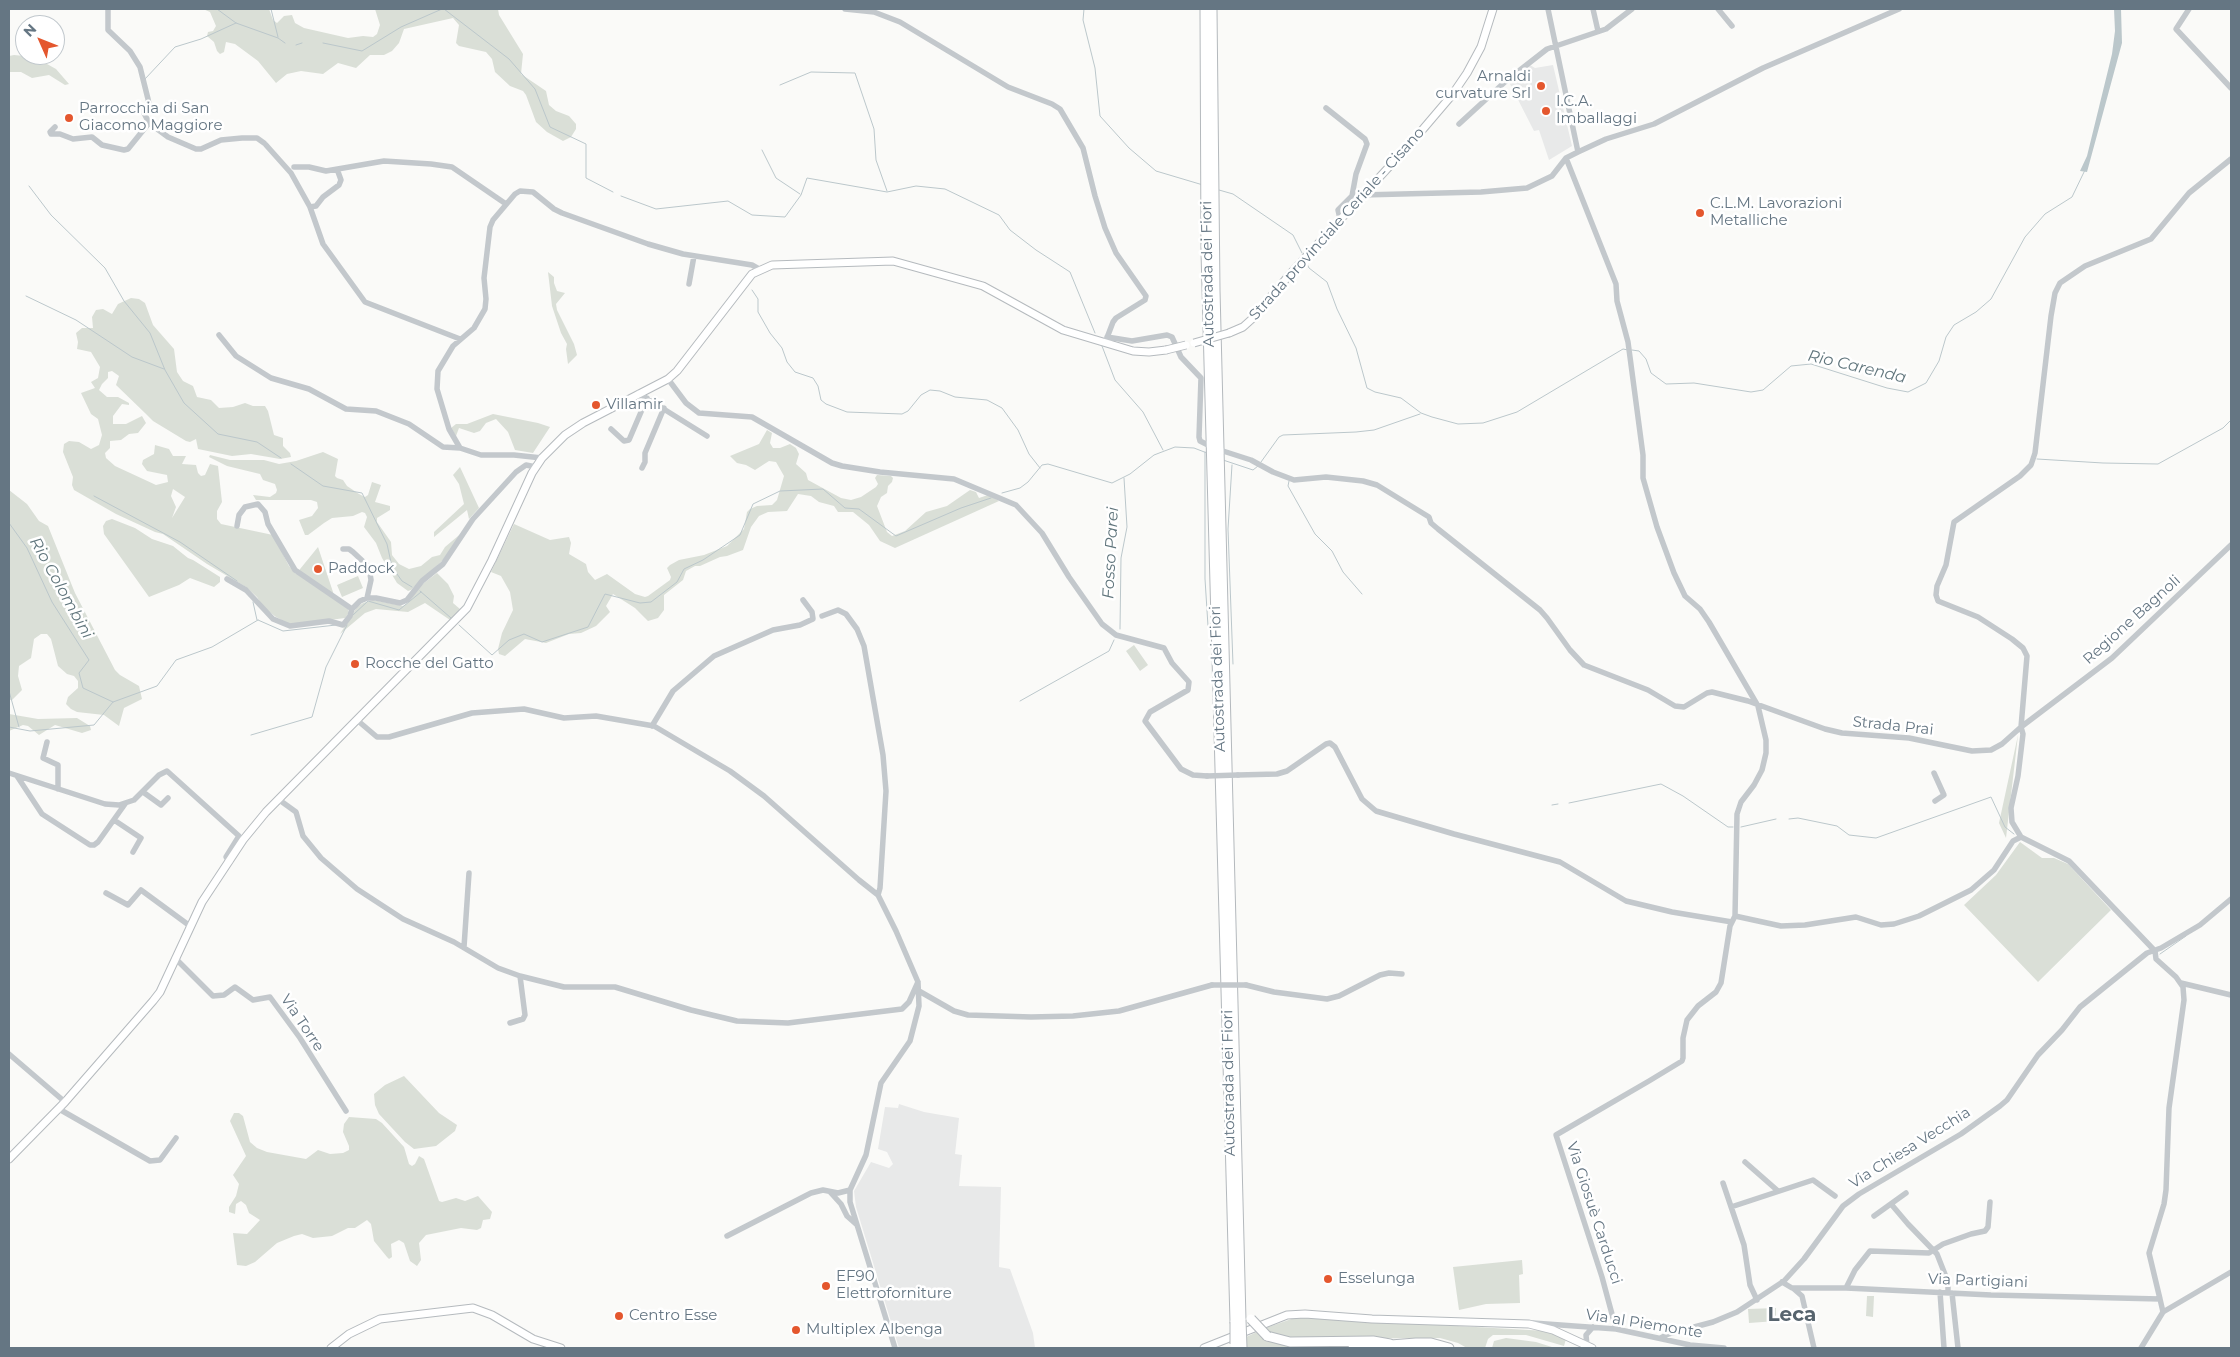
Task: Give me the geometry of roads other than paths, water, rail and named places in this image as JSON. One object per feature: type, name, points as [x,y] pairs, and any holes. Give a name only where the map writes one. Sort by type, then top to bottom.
[{"type":"highway","name":"Autostrada dei Fiori","points":[[1205,9],[1206,252],[1238,1321]]},
{"type":"highway","name":"Autostrada dei Fiori","points":[[1212,9],[1215,280],[1240,1260],[1237,1347]]},
{"type":"highway","points":[[1240,1260],[1245,1303],[1251,1319],[1268,1336],[1290,1342],[1374,1341],[1390,1344]]},
{"type":"highway","points":[[1353,1348],[1424,1343],[1449,1348]]},
{"type":"main road","name":"Strada provinciale Ceriale - Cisano","points":[[760,269],[772,265],[848,261],[880,260],[908,264],[982,286],[1063,330],[1106,340],[1142,352],[1166,350],[1229,333],[1243,327],[1253,318],[1452,95],[1481,47],[1493,9]]},
{"type":"main road","points":[[9,1159],[59,1109],[154,1001],[202,902],[244,840],[278,799],[467,608],[542,458],[565,434],[638,393],[668,379],[689,356],[744,282],[760,269]]},
{"type":"main road","points":[[331,1348],[349,1334],[380,1319],[468,1308],[481,1310],[533,1339],[561,1348]]},
{"type":"main road","points":[[1204,1348],[1286,1315],[1305,1314],[1529,1324],[1553,1330],[1590,1347]]},
{"type":"street","points":[[108,9],[108,30],[130,51],[140,67],[148,99],[148,104],[142,111],[149,123],[168,137],[196,149],[201,149],[221,140],[257,138],[291,167],[310,207],[323,244],[365,302],[460,339]]},
{"type":"street","points":[[845,9],[874,12],[900,22],[1008,87],[1060,109],[1083,148],[1105,228],[1116,253],[1146,296],[1145,300],[1116,318],[1106,340],[1132,341],[1168,335],[1172,337],[1180,357],[1201,378],[1199,437],[1200,441],[1208,445]]},
{"type":"street","points":[[1548,9],[1578,152]]},
{"type":"street","points":[[1593,9],[1598,31]]},
{"type":"street","points":[[1459,124],[1534,58],[1555,46],[1598,31],[1621,19],[1632,9]]},
{"type":"street","points":[[1718,9],[1732,26]]},
{"type":"street","points":[[1362,195],[1518,190],[1546,180],[1566,158],[1578,152],[1606,139],[1654,124],[1763,68],[1899,9]]},
{"type":"street","points":[[2189,9],[2176,29],[2231,88]]},
{"type":"street","points":[[1326,108],[1365,139],[1367,144],[1356,174],[1352,196],[1338,210],[1340,219]]},
{"type":"street","points":[[56,127],[50,132],[51,134],[60,134],[73,139],[92,137],[102,145],[124,150],[128,149],[149,123]]},
{"type":"street","name":"Via Giosuè Carducci","points":[[1566,158],[1616,284],[1617,301],[1628,342],[1645,486],[1674,572],[1685,596],[1700,609],[1709,622],[1758,706],[1766,740],[1766,753],[1762,770],[1754,785],[1741,802],[1738,814],[1734,919],[1725,950],[1721,983],[1716,992],[1698,1006],[1686,1020],[1683,1038],[1684,1058],[1682,1061],[1556,1135],[1602,1277],[1616,1329]]},
{"type":"street","points":[[2163,1312],[2149,1253],[2164,1204],[2169,1108],[2184,991],[2181,983],[2156,959],[2155,951],[2069,861],[2021,837],[2012,822],[2010,814],[2018,776],[2023,734],[2021,727],[2027,656],[2023,648],[1978,617],[1938,601],[1936,595],[1937,586],[1946,565],[1954,522],[2020,476],[2030,465],[2035,453],[2051,316],[2055,293],[2060,283],[2084,266],[2151,239],[2189,193],[2231,159]]},
{"type":"street","points":[[291,167],[309,167],[326,171],[384,161],[452,167],[506,204]]},
{"type":"street","points":[[310,207],[316,206],[323,197],[339,185],[341,180],[337,170]]},
{"type":"street","points":[[460,448],[449,429],[437,389],[436,378],[438,371],[453,346],[474,328],[485,308],[484,278],[488,234],[493,220],[520,191],[532,192],[562,213],[648,244],[694,256],[752,265],[760,269]]},
{"type":"street","points":[[689,284],[694,256]]},
{"type":"street","points":[[219,335],[236,356],[271,378],[308,389],[346,409],[376,411],[409,424],[443,447],[460,448],[481,455],[514,455],[542,458]]},
{"type":"street","points":[[668,379],[686,404],[699,413],[752,417],[832,463],[880,472],[954,479],[1016,505],[1042,533],[1069,577],[1102,624],[1116,635],[1164,648],[1172,663],[1189,682],[1188,690],[1150,712],[1145,721],[1181,769],[1193,775],[1277,774],[1287,771],[1330,743],[1335,746],[1362,799],[1376,811],[1560,862],[1626,901],[1672,912],[1781,926],[1805,925],[1856,917],[1882,925],[1894,924],[1919,916],[1971,890],[1994,870],[2013,841],[2021,837]]},
{"type":"street","points":[[638,393],[707,436]]},
{"type":"street","points":[[611,429],[624,441],[629,440],[648,398]]},
{"type":"street","points":[[642,468],[645,462],[645,454],[664,408]]},
{"type":"street","name":"Strada Prai","points":[[1223,451],[1255,462],[1273,472],[1294,480],[1326,477],[1364,481],[1377,485],[1429,517],[1431,523],[1438,529],[1540,610],[1570,650],[1584,665],[1648,690],[1678,707],[1684,707],[1712,692],[1748,701],[1842,734],[1909,738],[1972,751],[1991,750],[2002,744],[2021,727]]},
{"type":"street","points":[[227,579],[246,590],[273,619],[290,626],[329,621],[343,624],[350,616],[352,609],[360,601],[367,598],[400,603],[407,600],[422,581],[443,564],[473,519],[516,472],[526,464],[536,467]]},
{"type":"street","points":[[236,526],[239,515],[245,507],[258,504],[265,512],[268,524],[295,570],[352,609]]},
{"type":"street","name":"Regione Bagnoli","points":[[2021,727],[2126,646],[2231,546]]},
{"type":"street","points":[[343,549],[349,549],[369,568],[371,580],[367,598]]},
{"type":"street","points":[[652,726],[673,691],[714,656],[773,630],[800,625],[813,619],[812,612],[803,600]]},
{"type":"street","points":[[822,616],[838,610],[846,614],[859,634],[864,646],[884,755],[886,790],[878,895]]},
{"type":"street","points":[[357,720],[377,737],[389,736],[486,710],[524,709],[564,718],[596,716],[652,726],[730,771],[764,796],[878,895],[918,982],[919,1006],[910,1041],[881,1083],[864,1161],[850,1190],[850,1202],[895,1348]]},
{"type":"street","points":[[47,742],[43,758],[58,765],[58,789]]},
{"type":"street","points":[[17,776],[42,814],[90,845],[94,845],[125,804],[143,792],[163,772],[171,774],[239,836],[226,857],[230,862]]},
{"type":"street","points":[[9,773],[105,804],[125,804]]},
{"type":"street","points":[[1934,773],[1944,795],[1935,802]]},
{"type":"street","points":[[143,792],[161,805],[168,798]]},
{"type":"street","points":[[278,799],[296,812],[303,836],[309,845],[347,881],[403,920],[464,948],[492,966],[520,976],[564,987],[615,987],[654,1000],[738,1021],[788,1024],[902,1010],[909,1002],[918,982]]},
{"type":"street","points":[[114,820],[140,838],[133,852]]},
{"type":"street","points":[[464,948],[469,873]]},
{"type":"street","points":[[106,893],[128,905],[141,890],[190,926]]},
{"type":"street","name":"Via Chiesa Vecchia","points":[[1662,1338],[1668,1334],[1714,1322],[1757,1300],[1782,1282],[1804,1259],[1843,1206],[1859,1194],[1961,1134],[2007,1100],[2038,1055],[2087,1001],[2147,954],[2200,925],[2231,899]]},
{"type":"street","name":"Via Torre","points":[[176,958],[213,996],[220,996],[235,987],[253,1000],[270,997],[300,1038],[346,1111]]},
{"type":"street","points":[[2168,970],[2178,985],[2183,1006]]},
{"type":"street","points":[[919,991],[954,1011],[968,1015],[1031,1018],[1119,1011],[1212,985],[1246,985],[1274,992],[1327,999],[1339,996],[1380,975],[1389,973],[1402,974]]},
{"type":"street","points":[[510,1023],[523,1019],[525,1015],[520,976]]},
{"type":"street","points":[[2181,983],[2231,994]]},
{"type":"street","points":[[9,1054],[65,1102]]},
{"type":"street","points":[[59,1109],[150,1161],[160,1160],[176,1138]]},
{"type":"street","points":[[1745,1162],[1778,1191]]},
{"type":"street","points":[[1731,1207],[1813,1180],[1820,1183],[1835,1196],[1843,1206]]},
{"type":"street","points":[[1723,1183],[1744,1246],[1750,1285],[1757,1300]]},
{"type":"street","points":[[727,1236],[811,1193],[822,1190],[831,1193],[850,1190]]},
{"type":"street","points":[[831,1193],[841,1204],[847,1216],[856,1225]]},
{"type":"street","points":[[1874,1216],[1906,1193]]},
{"type":"street","points":[[1846,1288],[1855,1270],[1870,1251],[1928,1253],[1943,1244],[1985,1231],[1988,1227],[1990,1202]]},
{"type":"street","points":[[1891,1204],[1940,1257],[1948,1282],[1958,1348]]},
{"type":"street","points":[[2141,1348],[2163,1312],[2231,1272]]},
{"type":"street","points":[[1782,1282],[1802,1296],[1814,1348]]},
{"type":"street","name":"Via Partigiani","points":[[1792,1288],[1846,1288],[2160,1299]]},
{"type":"street","points":[[1802,1296],[1804,1291],[1809,1288]]},
{"type":"street","points":[[1940,1292],[1944,1348]]},
{"type":"street","name":"Via al Piemonte","points":[[1529,1324],[1546,1323],[1616,1329],[1690,1345],[1724,1348]]},
{"type":"street","points":[[1590,1347],[1586,1335],[1593,1327]]},
{"type":"waterway","points":[[217,9],[236,23],[278,38],[285,43]]},
{"type":"waterway","points":[[271,9],[278,37]]},
{"type":"waterway","points":[[323,43],[362,51],[401,27],[442,9]]},
{"type":"waterway","points":[[444,9],[509,59],[535,89],[550,127],[586,144],[586,178],[613,192]]},
{"type":"waterway","points":[[1084,9],[1083,20],[1095,68],[1100,116],[1129,148],[1156,171],[1203,185]]},
{"type":"waterway","points":[[145,79],[175,47],[201,39],[236,23]]},
{"type":"waterway","name":"Rio Carenda","points":[[296,45],[302,43]]},
{"type":"waterway","name":"Rio Carenda","points":[[780,85],[811,72],[855,73],[874,129],[876,160],[887,191]]},
{"type":"waterway","name":"Rio Carenda","points":[[762,150],[776,178],[800,194]]},
{"type":"waterway","name":"Rio Carenda","points":[[1632,350],[1639,351],[1646,359],[1651,373],[1666,384],[1694,383],[1751,392],[1763,390],[1791,366],[1811,364],[1887,388],[1908,392],[1926,383],[1939,361],[1946,337],[1954,325],[1976,312],[1991,299],[2025,237],[2045,214],[2072,197],[2085,170]]},
{"type":"waterway","points":[[621,196],[656,209],[728,201],[752,215],[785,217],[801,195],[807,178],[887,192],[916,186],[945,189],[999,215],[1010,230],[1070,272],[1095,333]]},
{"type":"waterway","points":[[29,186],[51,215],[105,268],[124,301],[150,333],[165,370],[184,403],[218,434],[257,442],[281,458]]},
{"type":"waterway","points":[[1219,190],[1233,194],[1293,235],[1302,253]]},
{"type":"waterway","name":"Rio Carenda","points":[[1306,262],[1309,268],[1327,282],[1337,309],[1356,348],[1367,388],[1375,392],[1401,398],[1421,413],[1432,417],[1458,424],[1483,423],[1517,412],[1623,349],[1628,350]]},
{"type":"waterway","points":[[752,290],[758,299],[758,312],[770,333],[782,348],[787,362],[795,372],[813,378],[818,386],[821,400],[826,404],[847,412],[902,414],[908,411],[921,395],[930,390],[940,391],[955,397],[987,400],[1002,408],[1018,430],[1029,454],[1040,468]]},
{"type":"waterway","points":[[26,296],[76,320],[132,357],[164,369]]},
{"type":"waterway","points":[[1102,346],[1115,380],[1143,412],[1163,450]]},
{"type":"waterway","points":[[1261,462],[1279,437],[1283,435],[1374,430],[1420,414]]},
{"type":"waterway","points":[[2037,459],[2158,464],[2223,428],[2231,420]]},
{"type":"waterway","points":[[1002,493],[1020,488],[1028,482],[1042,465],[1048,464],[1112,483],[1130,474],[1154,455],[1175,447],[1194,448],[1207,453]]},
{"type":"waterway","points":[[1205,452],[1205,579],[1208,626]]},
{"type":"waterway","points":[[1223,460],[1253,470],[1258,466]]},
{"type":"waterway","points":[[291,464],[323,486],[362,493],[387,544],[392,567],[402,581],[412,587]]},
{"type":"waterway","points":[[1232,465],[1228,529],[1233,664]]},
{"type":"waterway","name":"Fosso Parei","points":[[1120,629],[1121,558],[1127,527],[1124,478]]},
{"type":"waterway","points":[[1289,481],[1288,486],[1315,534],[1332,551],[1343,572],[1362,594]]},
{"type":"waterway","name":"Rio Carenda","points":[[459,625],[492,655],[509,640],[524,634],[542,642],[588,627],[605,594],[640,603],[651,602],[677,582],[684,569],[703,560],[740,535],[753,504],[780,491],[823,489],[845,508],[859,509],[896,536],[961,508],[991,498]]},
{"type":"waterway","points":[[94,496],[180,542],[237,581]]},
{"type":"waterway","name":"Rio Colombini","points":[[9,523],[27,548],[52,602],[89,660],[79,673],[83,688],[113,702]]},
{"type":"waterway","name":"Rio Carenda","points":[[420,591],[451,618]]},
{"type":"waterway","name":"Rio Carenda","points":[[353,615],[368,601],[399,610],[421,592]]},
{"type":"waterway","name":"Rio Carenda","points":[[253,602],[257,620]]},
{"type":"waterway","name":"Rio Carenda","points":[[258,620],[283,631],[336,625]]},
{"type":"waterway","name":"Rio Carenda","points":[[9,727],[30,731],[94,725],[113,702],[157,686],[176,660],[212,647],[258,620]]},
{"type":"waterway","points":[[251,735],[312,717],[326,667],[347,625]]},
{"type":"waterway","name":"Fosso Parei","points":[[1020,701],[1109,651],[1114,640]]},
{"type":"waterway","points":[[9,691],[19,727]]},
{"type":"waterway","points":[[1569,803],[1661,784],[1683,796],[1728,827],[1733,827]]},
{"type":"waterway","points":[[1789,819],[1798,818],[1837,826],[1849,835],[1876,838],[1991,797],[2005,827],[2014,834]]},
{"type":"waterway","points":[[1552,805],[1558,804]]},
{"type":"waterway","points":[[1741,827],[1776,819]]},
{"type":"waterway","points":[[2160,954],[2186,936]]},
{"type":"place","name":"Arnaldi curvature Srl","points":[[1541,86]]},
{"type":"place","name":"I.C.A. Imballaggi","points":[[1546,111]]},
{"type":"place","name":"Parrocchia di San Giacomo Maggiore","points":[[69,118]]},
{"type":"place","name":"C.L.M. Lavorazioni Metalliche","points":[[1700,213]]},
{"type":"place","name":"Villamir","points":[[596,405]]},
{"type":"place","name":"Paddock","points":[[318,569]]},
{"type":"place","name":"Rocche del Gatto","points":[[355,664]]},
{"type":"place","name":"Esselunga","points":[[1328,1279]]},
{"type":"place","name":"EF90 Elettroforniture","points":[[826,1286]]},
{"type":"place","name":"Centro Esse","points":[[619,1316]]},
{"type":"place","name":"Multiplex Albenga","points":[[796,1330]]},
{"type":"district","name":"Leca","points":[[1792,1315]]}]
